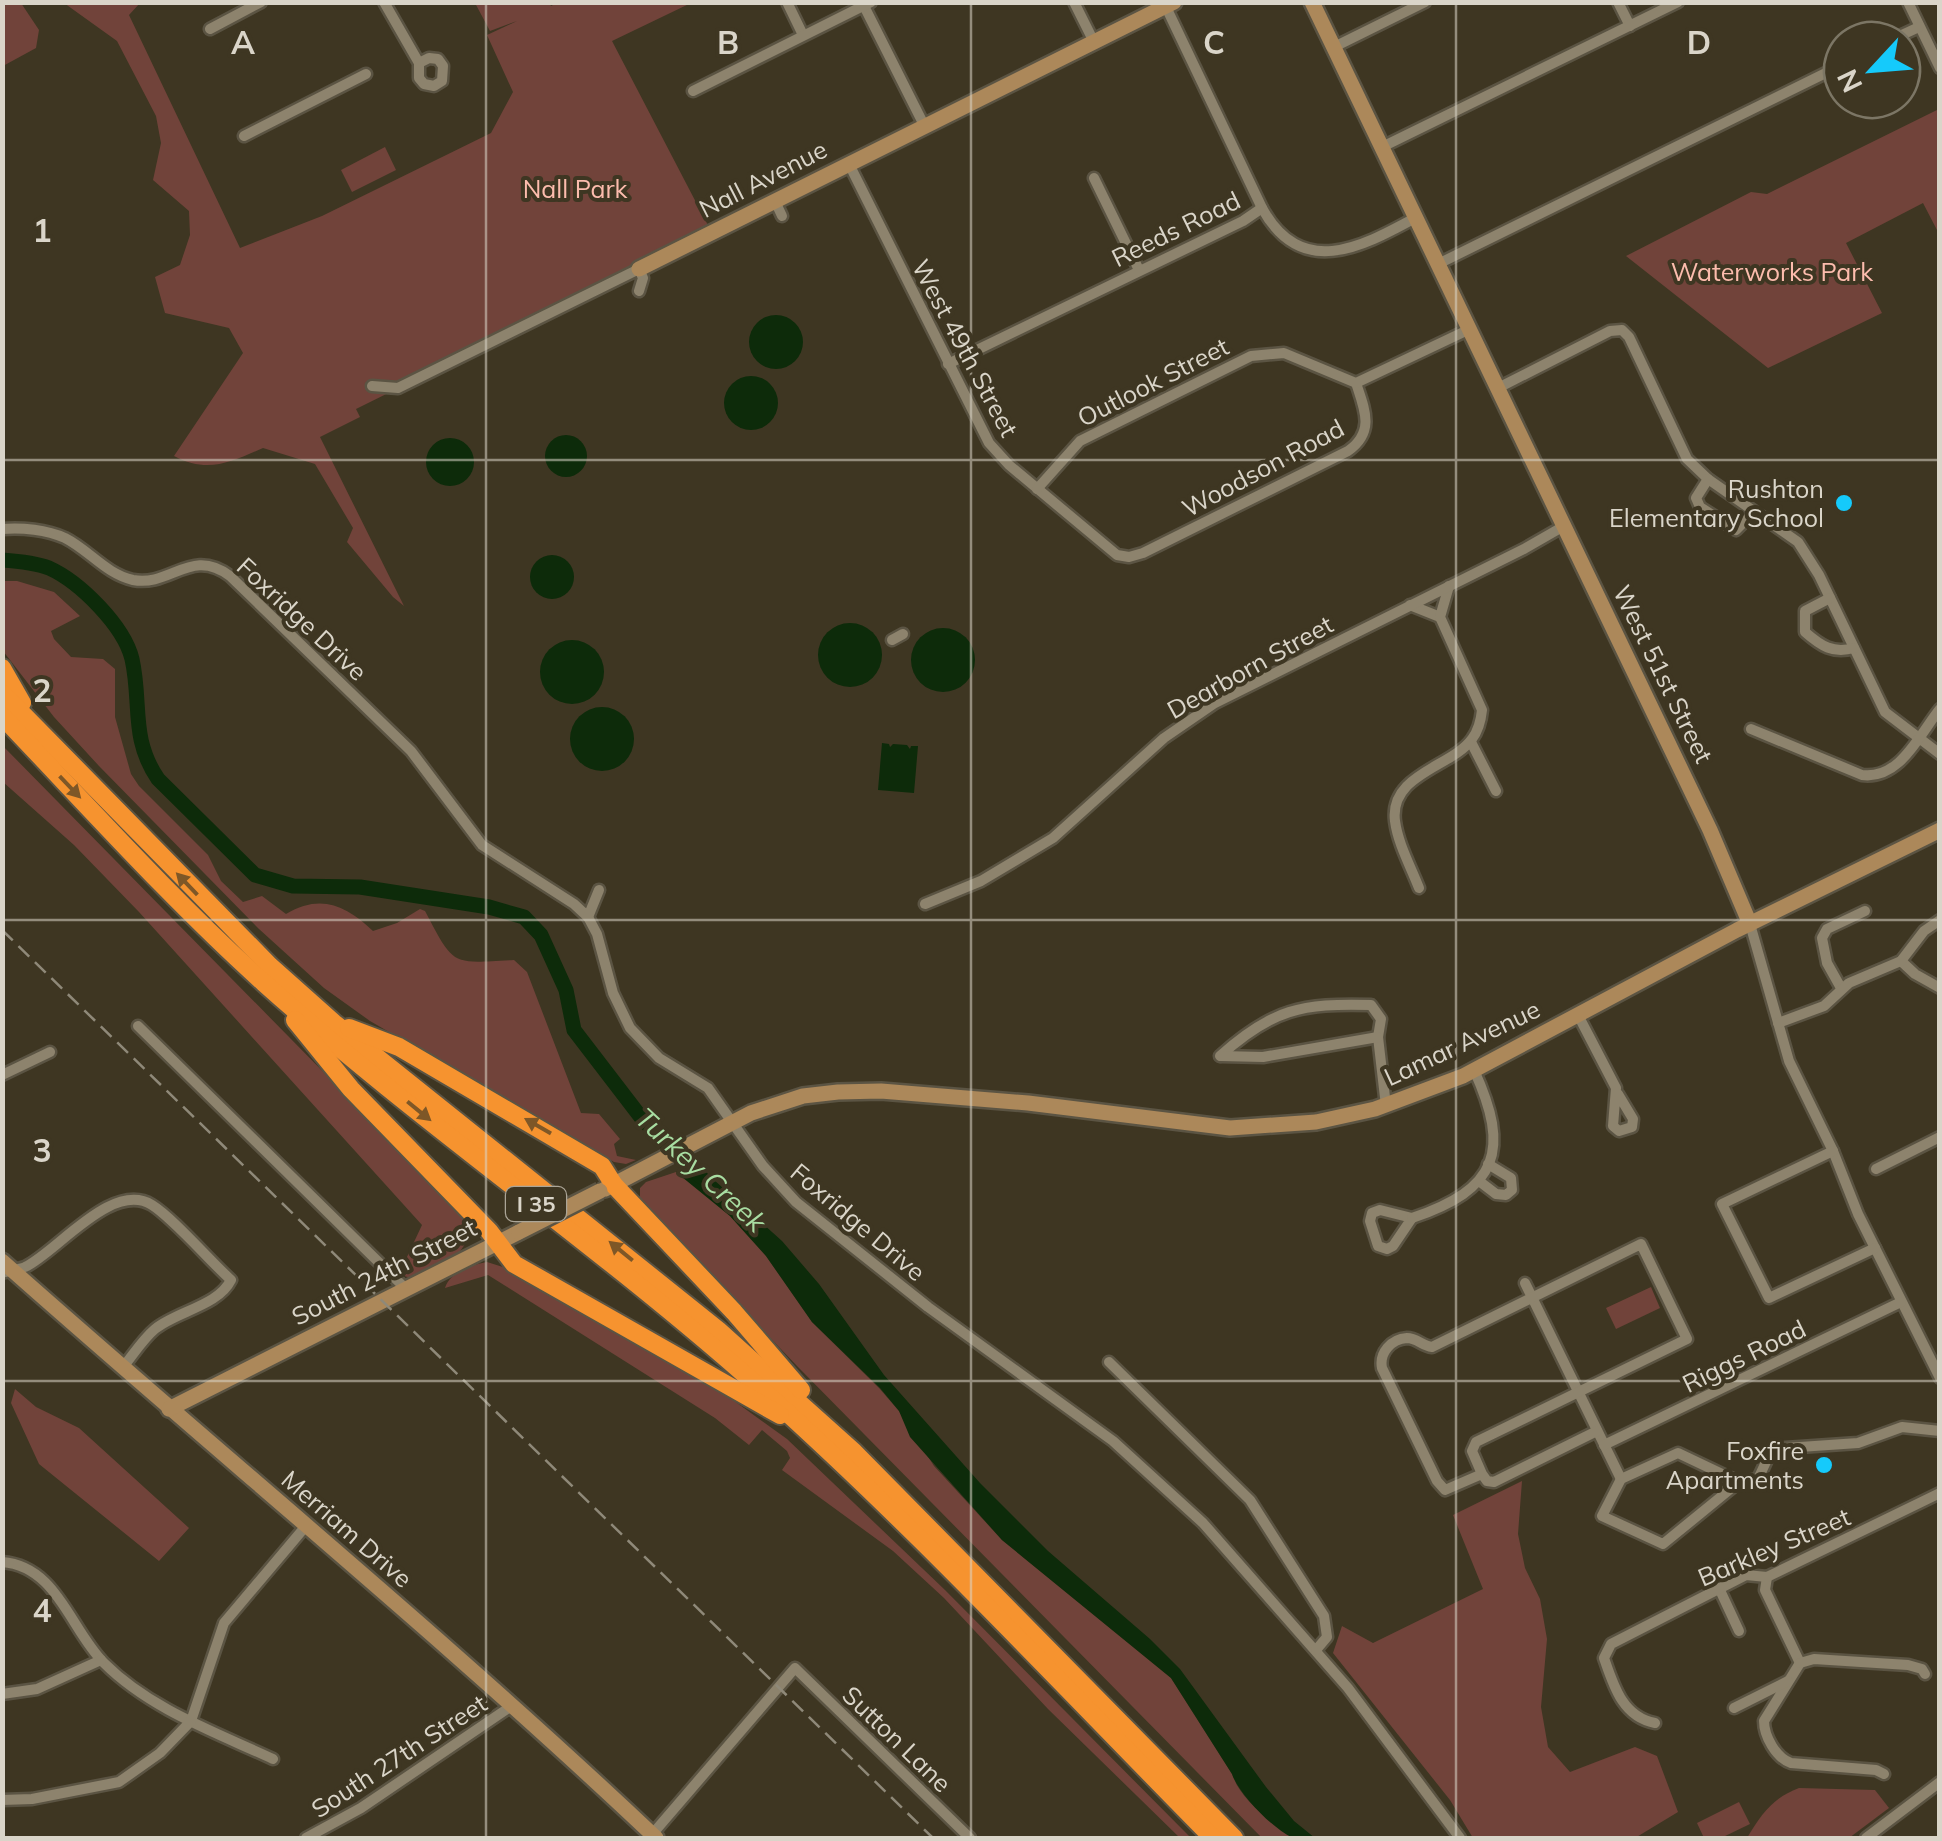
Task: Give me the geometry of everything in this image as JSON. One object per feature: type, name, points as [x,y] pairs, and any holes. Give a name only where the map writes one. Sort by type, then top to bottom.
[{"type":"highway","points":[[2,668],[38,729]]},
{"type":"highway","name":"I 35","points":[[2,693],[218,916],[334,1022],[706,1320],[854,1452],[1234,1838]]},
{"type":"highway","name":"I 35","points":[[2,716],[262,982],[688,1325],[807,1430],[1212,1838]]},
{"type":"highway","points":[[262,982],[351,1089],[522,1270],[807,1430]]},
{"type":"highway","points":[[334,1022],[399,1047],[602,1166],[607,1188],[734,1312],[854,1452]]},
{"type":"street","points":[[210,29],[261,2]]},
{"type":"street","points":[[384,2],[418,64]]},
{"type":"street","points":[[787,2],[803,36]]},
{"type":"street","points":[[1074,2],[1094,42]]},
{"type":"street","name":"West 51st Street","points":[[1312,2],[1732,877],[1750,924],[1789,1061],[1940,1378]]},
{"type":"street","points":[[1334,47],[1425,2]]},
{"type":"street","points":[[1618,2],[1630,26]]},
{"type":"street","points":[[1382,147],[1678,2]]},
{"type":"street","points":[[693,91],[868,4],[925,127]]},
{"type":"street","points":[[1170,5],[1262,208]]},
{"type":"street","name":"Nall Avenue","points":[[372,386],[398,388],[422,378],[1170,5]]},
{"type":"street","points":[[1922,30],[1940,68]]},
{"type":"street","points":[[244,136],[366,74]]},
{"type":"street","points":[[1438,264],[1822,74]]},
{"type":"street","name":"West 49th Street","points":[[849,164],[989,443],[1108,550],[1129,557]]},
{"type":"street","points":[[1094,178],[1139,270]]},
{"type":"street","points":[[774,200],[782,216]]},
{"type":"street","name":"Reeds Road","points":[[948,364],[1243,221],[1262,208],[1284,237],[1320,252],[1352,249],[1415,218]]},
{"type":"street","points":[[638,291],[643,278],[639,270]]},
{"type":"street","points":[[1356,383],[1470,329]]},
{"type":"street","points":[[1498,388],[1610,331],[1622,330],[1630,337],[1687,459],[1708,479],[1798,542],[1885,712],[1940,754]]},
{"type":"street","name":"Outlook Street","points":[[1036,489],[1080,441],[1251,356],[1284,353],[1356,383]]},
{"type":"street","name":"Woodson Road","points":[[1129,557],[1360,443],[1367,420],[1356,383]]},
{"type":"street","points":[[1708,479],[1696,498],[1700,507],[1732,530],[1741,528],[1754,512]]},
{"type":"street","name":"Dearborn Street","points":[[925,904],[981,881],[1053,838],[1186,721],[1215,703],[1564,526]]},
{"type":"street","name":"Foxridge Drive","points":[[2,529],[60,536],[130,579],[155,580],[191,565],[226,572],[412,751],[482,845],[588,917],[597,934],[618,1006],[630,1028],[660,1058],[703,1084],[763,1166],[808,1214],[996,1358],[1113,1440],[1233,1554],[1378,1725],[1460,1838]]},
{"type":"street","points":[[1418,888],[1396,824],[1398,802],[1402,792],[1419,776],[1471,742],[1482,710],[1440,617],[1449,586]]},
{"type":"street","points":[[1830,598],[1805,611],[1805,632],[1830,650],[1854,648]]},
{"type":"street","points":[[1410,606],[1440,617]]},
{"type":"street","points":[[1751,730],[1869,776],[1879,776],[1894,767],[1940,710]]},
{"type":"street","points":[[1471,742],[1496,790]]},
{"type":"street","name":"Lamar Avenue","points":[[675,1152],[784,1101],[855,1090],[1028,1104],[1230,1128],[1323,1121],[1386,1106],[1474,1070],[1750,924],[1940,830]]},
{"type":"street","points":[[588,917],[599,890]]},
{"type":"street","points":[[1841,988],[1828,963],[1822,938],[1827,929],[1864,911]]},
{"type":"street","points":[[1778,1022],[1824,1006],[1841,988],[1901,961],[1924,931],[1940,920]]},
{"type":"street","points":[[1901,961],[1940,988]]},
{"type":"street","points":[[1378,1038],[1263,1056],[1220,1056],[1246,1032],[1290,1011],[1330,1004],[1374,1007],[1380,1019],[1378,1038],[1386,1106]]},
{"type":"street","points":[[1578,1015],[1618,1094]]},
{"type":"street","points":[[138,1026],[406,1289]]},
{"type":"street","points":[[2,1075],[50,1052]]},
{"type":"street","points":[[1412,1218],[1393,1246],[1378,1246],[1370,1221],[1374,1212],[1412,1218],[1458,1200],[1479,1181],[1488,1164],[1494,1143],[1494,1121],[1474,1070]]},
{"type":"street","points":[[1876,1168],[1940,1137]]},
{"type":"street","points":[[1833,1151],[1722,1204],[1769,1298],[1875,1248]]},
{"type":"street","name":"South 24th Street","points":[[169,1410],[675,1152]]},
{"type":"street","points":[[1479,1181],[1500,1196],[1512,1190],[1511,1178],[1488,1164]]},
{"type":"street","points":[[6,1267],[22,1268],[82,1222],[118,1203],[129,1200],[151,1204],[230,1280],[224,1293],[153,1330],[123,1367]]},
{"type":"street","points":[[1482,1474],[1452,1490],[1442,1488],[1382,1368],[1380,1358],[1386,1348],[1403,1339],[1430,1347],[1641,1244],[1687,1339],[1476,1442],[1472,1450],[1482,1474],[1492,1482],[1597,1431]]},
{"type":"street","name":"Merriam Drive","points":[[6,1267],[513,1705],[652,1837]]},
{"type":"street","points":[[1526,1283],[1621,1480]]},
{"type":"street","name":"Riggs Road","points":[[1604,1446],[1901,1302]]},
{"type":"street","points":[[1109,1362],[1250,1500],[1324,1616],[1327,1636],[1316,1650]]},
{"type":"street","points":[[1739,1482],[1678,1453],[1621,1480],[1602,1516],[1663,1544],[1739,1482],[1758,1479],[1772,1449],[1858,1442],[1902,1428],[1940,1432]]},
{"type":"street","name":"Barkley Street","points":[[1655,1723],[1638,1720],[1628,1709],[1605,1662],[1605,1652],[1612,1643],[1746,1575],[1767,1577],[1940,1493]]},
{"type":"street","points":[[2,1800],[32,1799],[120,1782],[160,1753],[191,1721],[224,1623],[306,1527]]},
{"type":"street","points":[[2,1562],[26,1567],[45,1579],[101,1660],[154,1702],[273,1759]]},
{"type":"street","points":[[1767,1577],[1766,1592],[1800,1663]]},
{"type":"street","points":[[1719,1588],[1740,1632]]},
{"type":"street","points":[[1884,1774],[1783,1760],[1764,1725],[1768,1713],[1800,1663],[1814,1659],[1908,1666],[1922,1669],[1925,1674]]},
{"type":"street","points":[[2,1694],[37,1689],[101,1660]]},
{"type":"street","name":"Sutton Lane","points":[[652,1837],[794,1668],[970,1838]]},
{"type":"street","points":[[1734,1708],[1788,1680]]},
{"type":"street","name":"South 27th Street","points":[[306,1838],[361,1808],[513,1705]]},
{"type":"street","points":[[1866,1838],[1940,1782]]},
{"type":"green space","points":[[3,2],[21,3],[39,30],[36,48],[3,66]]},
{"type":"green space","name":"Nall Park","points":[[549,2],[551,6],[559,2],[691,3],[612,41],[712,233],[356,409],[360,417],[320,437],[404,606],[347,542],[353,528],[315,464],[263,448],[209,465],[174,456],[243,353],[229,328],[165,313],[155,277],[180,265],[190,235],[189,211],[153,180],[161,143],[156,116],[117,41],[64,3],[140,3],[129,15],[240,248],[322,216],[491,133],[513,92],[487,35],[517,21],[490,31],[475,3]]},
{"type":"green space","name":"Waterworks Park","points":[[1939,109],[1939,229],[1923,203],[1846,243],[1882,313],[1768,368],[1626,256],[1751,192],[1767,194]]},
{"type":"green space","points":[[385,147],[396,170],[352,192],[341,170]]},
{"type":"green space","points":[[3,581],[54,592],[80,616],[51,631],[54,639],[71,657],[103,659],[115,669],[115,717],[131,774],[208,855],[221,881],[243,902],[262,896],[286,914],[311,904],[333,905],[373,931],[420,909],[457,958],[478,962],[514,960],[527,972],[581,1113],[599,1114],[620,1139],[614,1144],[617,1156],[636,1160],[626,1164],[614,1162],[370,1021],[324,988],[259,929],[99,766],[54,717],[3,651]]},
{"type":"green space","points":[[2,745],[463,1214],[470,1237],[456,1257],[410,1278],[399,1274],[422,1225],[139,912],[74,845],[3,782]]},
{"type":"green space","points":[[676,1172],[730,1216],[766,1256],[812,1322],[879,1388],[899,1411],[934,1466],[1002,1540],[1171,1678],[1243,1794],[1293,1838],[1262,1838],[655,1217],[640,1199],[640,1188],[646,1182]]},
{"type":"green space","points":[[487,1262],[506,1268],[726,1395],[787,1439],[945,1590],[1191,1838],[1180,1838],[893,1551],[782,1470],[790,1458],[787,1451],[762,1430],[749,1445],[715,1418],[488,1275],[445,1288],[456,1274]]},
{"type":"green space","points":[[1651,1287],[1660,1308],[1616,1329],[1606,1308]]},
{"type":"green space","points":[[15,1389],[36,1407],[79,1428],[189,1528],[159,1561],[39,1464],[11,1403]]},
{"type":"green space","points":[[1522,1481],[1518,1534],[1525,1568],[1540,1599],[1547,1639],[1541,1707],[1548,1747],[1570,1772],[1635,1747],[1657,1756],[1678,1812],[1635,1838],[1473,1838],[1450,1800],[1333,1653],[1342,1626],[1373,1643],[1483,1589],[1453,1515]]},
{"type":"green space","points":[[1799,1788],[1875,1790],[1889,1808],[1849,1838],[1747,1838],[1768,1808]]},
{"type":"green space","points":[[1739,1802],[1750,1824],[1721,1838],[1704,1838],[1697,1823]]},
{"type":"water","points":[[776,315],[795,323],[803,342],[795,361],[776,369],[757,361],[749,342],[757,323]]},
{"type":"water","points":[[751,376],[770,384],[778,403],[770,422],[751,430],[732,422],[724,403],[732,384]]},
{"type":"water","points":[[566,435],[581,441],[587,456],[581,471],[566,477],[551,471],[545,456],[551,441]]},
{"type":"water","points":[[450,438],[467,445],[474,462],[467,479],[450,486],[433,479],[426,462],[433,445]]},
{"type":"water","points":[[552,555],[568,561],[574,577],[568,593],[552,599],[536,593],[530,577],[536,561]]},
{"type":"water","points":[[850,623],[873,632],[882,655],[873,678],[850,687],[827,678],[818,655],[827,632]]},
{"type":"water","points":[[943,628],[966,637],[975,660],[966,683],[943,692],[920,683],[911,660],[920,637]]},
{"type":"water","points":[[572,640],[595,649],[604,672],[595,695],[572,704],[549,695],[540,672],[549,649]]},
{"type":"water","points":[[602,707],[625,716],[634,739],[625,762],[602,771],[579,762],[570,739],[579,716]]},
{"type":"water","points":[[882,743],[890,747],[907,745],[910,749],[918,746],[914,793],[878,790]]},
{"type":"water","points":[[694,1162],[782,1241],[819,1284],[884,1375],[980,1483],[1048,1551],[1180,1669],[1266,1787],[1294,1821],[1315,1838],[1291,1837],[1265,1818],[1241,1791],[1171,1678],[1002,1540],[910,1437],[899,1411],[880,1388],[812,1322],[766,1256],[730,1216],[676,1172]]},
{"type":"waterway","name":"Turkey Creek","points":[[2,560],[49,568],[87,594],[110,619],[132,659],[140,735],[149,764],[158,779],[255,875],[293,886],[360,887],[489,907],[524,917],[541,935],[566,990],[574,1030],[643,1120],[701,1177]]},
{"type":"railway","points":[[2,930],[933,1838]]},
{"type":"place","name":"Rushton Elementary School","points":[[1844,503]]},
{"type":"place","name":"Foxfire Apartments","points":[[1824,1465]]}]
